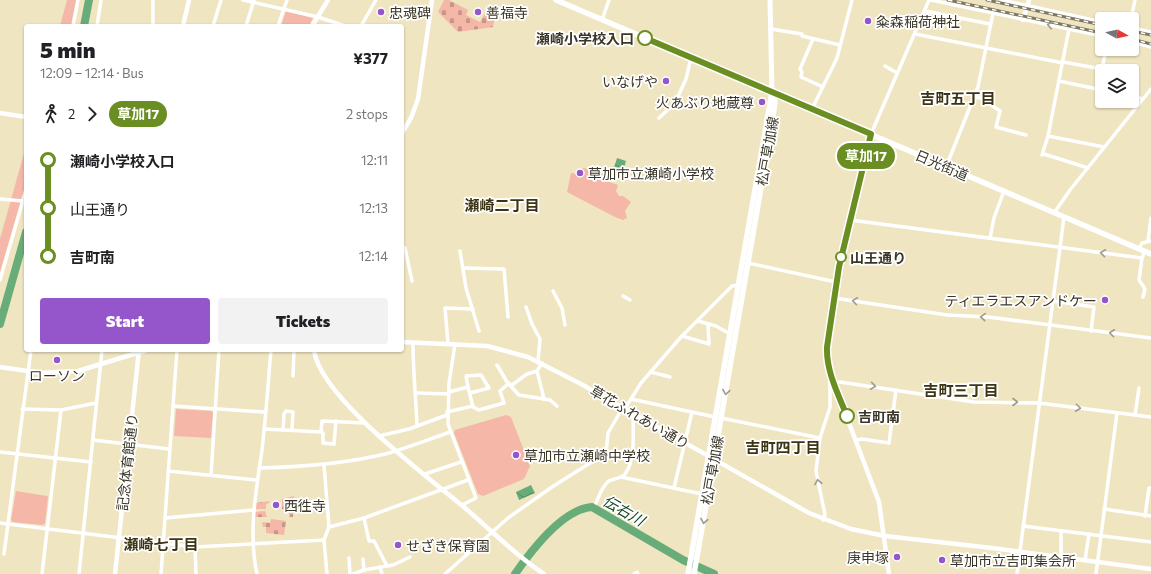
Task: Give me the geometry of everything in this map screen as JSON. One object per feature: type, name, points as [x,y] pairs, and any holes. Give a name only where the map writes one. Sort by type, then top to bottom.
[{"type":"main road","name":"日光街道","points":[[556,0],[1151,254]]},
{"type":"main road","points":[[770,0],[772,92]]},
{"type":"main road","name":"松戸草加線","points":[[691,573],[721,418],[772,92]]},
{"type":"main road","name":"松戸草加線","points":[[694,558],[708,456],[730,334],[741,285]]},
{"type":"street","points":[[73,24],[78,0]]},
{"type":"street","points":[[97,24],[101,0]]},
{"type":"street","points":[[153,0],[153,24]]},
{"type":"street","points":[[183,24],[189,0]]},
{"type":"street","points":[[214,24],[221,0]]},
{"type":"street","points":[[243,0],[253,1],[318,17],[339,24]]},
{"type":"street","points":[[279,24],[287,0]]},
{"type":"street","points":[[313,24],[328,0]]},
{"type":"street","points":[[362,24],[376,0]]},
{"type":"street","points":[[404,130],[411,118],[418,99],[432,0]]},
{"type":"street","points":[[602,20],[609,0]]},
{"type":"street","points":[[812,109],[831,73],[852,0]]},
{"type":"street","points":[[823,520],[825,515],[816,471],[820,438],[830,407],[830,372],[827,353],[836,282],[871,134],[930,0],[1095,35]]},
{"type":"street","points":[[1002,0],[1095,20]]},
{"type":"street","points":[[1023,20],[1026,5],[1029,0]]},
{"type":"street","points":[[1132,12],[1135,0]]},
{"type":"street","points":[[247,24],[253,1]]},
{"type":"street","points":[[925,11],[990,24]]},
{"type":"street","points":[[946,166],[974,97],[993,13]]},
{"type":"street","points":[[771,29],[802,34],[802,36],[840,45]]},
{"type":"street","points":[[1069,29],[1048,136],[1043,154],[1088,168]]},
{"type":"street","points":[[1139,29],[1151,32]]},
{"type":"street","points":[[915,34],[1102,69],[1105,56]]},
{"type":"street","points":[[813,39],[800,69],[802,72],[801,77],[823,87]]},
{"type":"street","points":[[1139,44],[1151,47]]},
{"type":"street","points":[[659,118],[675,103],[686,79],[691,58]]},
{"type":"street","points":[[885,66],[898,73]]},
{"type":"street","points":[[1059,81],[1095,89]]},
{"type":"street","points":[[1054,212],[1151,89]]},
{"type":"street","points":[[974,97],[981,98],[1000,111],[996,127],[1026,135]]},
{"type":"street","points":[[1139,98],[1143,99]]},
{"type":"street","points":[[0,113],[24,117]]},
{"type":"street","points":[[1048,136],[1104,147]]},
{"type":"street","points":[[990,238],[994,218],[1004,191]]},
{"type":"street","points":[[0,280],[24,197]]},
{"type":"street","points":[[0,199],[23,201]]},
{"type":"street","points":[[1017,574],[1064,217]]},
{"type":"street","points":[[1139,249],[1142,243],[1150,241],[1151,218]]},
{"type":"street","points":[[850,220],[1142,258]]},
{"type":"street","points":[[404,248],[412,282]]},
{"type":"street","points":[[460,251],[472,309],[479,331]]},
{"type":"street","points":[[1143,297],[1144,289],[1139,280],[1142,258],[1145,251]]},
{"type":"street","points":[[745,263],[836,282]]},
{"type":"street","points":[[463,268],[504,269],[508,317]]},
{"type":"street","points":[[445,574],[492,531],[552,487],[606,452],[608,433],[624,408],[651,372],[682,336],[732,286],[741,285]]},
{"type":"street","points":[[553,291],[562,308],[564,325]]},
{"type":"street","points":[[623,296],[630,300]]},
{"type":"street","points":[[834,298],[947,315],[988,317],[1151,338]]},
{"type":"street","points":[[1053,301],[1094,307],[1091,331]]},
{"type":"street","points":[[526,307],[532,324],[540,339],[540,362],[537,371],[544,399]]},
{"type":"street","points":[[448,344],[446,308],[472,309]]},
{"type":"street","points":[[698,321],[730,334]]},
{"type":"street","points":[[682,336],[709,344],[708,324]]},
{"type":"street","name":"草花ふれあい通り","points":[[404,342],[455,344],[498,348],[540,362],[823,520],[851,529],[885,536],[1020,551],[1149,569]]},
{"type":"street","points":[[413,343],[413,370],[416,393],[417,426]]},
{"type":"street","points":[[455,344],[449,382],[447,414],[450,432],[476,498],[462,505]]},
{"type":"street","points":[[4,554],[31,352]]},
{"type":"street","points":[[79,574],[102,352]]},
{"type":"street","points":[[0,367],[27,371],[63,373],[101,366],[139,352]]},
{"type":"street","name":"記念体育館通り","points":[[115,574],[139,352]]},
{"type":"street","points":[[161,574],[176,352]]},
{"type":"street","points":[[211,475],[219,352]]},
{"type":"street","points":[[257,574],[253,544],[253,510],[264,429],[271,352]]},
{"type":"street","points":[[293,376],[294,352]]},
{"type":"street","points":[[314,352],[317,363],[323,374],[365,423],[544,574]]},
{"type":"street","points":[[497,365],[519,395],[550,400],[557,406]]},
{"type":"street","points":[[470,393],[489,388],[481,375],[466,376],[473,406],[479,410],[504,403],[500,391],[527,374],[537,371]]},
{"type":"street","points":[[651,372],[670,377]]},
{"type":"street","points":[[830,372],[879,502],[885,536],[889,574]]},
{"type":"street","points":[[834,383],[840,382],[974,402],[1040,403],[1151,417]]},
{"type":"street","points":[[416,393],[449,393],[468,387]]},
{"type":"street","points":[[1135,415],[1139,388]]},
{"type":"street","points":[[856,440],[862,439],[889,443],[896,390]]},
{"type":"street","points":[[631,399],[715,417]]},
{"type":"street","points":[[22,409],[61,410],[96,404]]},
{"type":"street","points":[[173,406],[265,412]]},
{"type":"street","points":[[379,436],[417,426],[447,414],[473,406]]},
{"type":"street","points":[[42,574],[61,410]]},
{"type":"street","points":[[283,430],[284,414],[286,412],[293,412],[292,430]]},
{"type":"street","points":[[674,488],[692,412]]},
{"type":"street","points":[[596,502],[609,481],[621,477],[628,470],[634,438],[633,413]]},
{"type":"street","points":[[1096,574],[1117,413]]},
{"type":"street","points":[[721,418],[820,438]]},
{"type":"street","points":[[336,421],[334,444],[323,443],[323,433],[321,432],[322,421],[336,421],[365,423]]},
{"type":"street","points":[[264,429],[321,432]]},
{"type":"street","points":[[259,468],[324,465],[360,460],[397,450],[450,432]]},
{"type":"street","points":[[94,440],[169,449]]},
{"type":"street","points":[[0,452],[91,462]]},
{"type":"street","points":[[425,474],[461,462]]},
{"type":"street","points":[[324,465],[329,527],[324,540],[327,574]]},
{"type":"street","points":[[168,471],[257,480]]},
{"type":"street","points":[[621,477],[702,494]]},
{"type":"street","points":[[329,527],[364,518],[468,480]]},
{"type":"street","points":[[1146,516],[1149,488],[1151,488]]},
{"type":"street","points":[[1104,509],[1151,516]]},
{"type":"street","points":[[165,518],[253,510]]},
{"type":"street","points":[[364,518],[369,541],[374,541],[387,566]]},
{"type":"street","points":[[0,523],[195,547],[324,540]]},
{"type":"street","points":[[1023,526],[1151,542]]},
{"type":"street","points":[[1061,531],[1061,557]]},
{"type":"street","points":[[1086,560],[1089,534]]},
{"type":"street","points":[[195,547],[196,574]]},
{"type":"street","points":[[349,558],[351,574],[387,566],[410,557]]},
{"type":"street","points":[[363,559],[364,570]]},
{"type":"street","points":[[380,567],[382,574]]},
{"type":"street","points":[[1146,574],[1149,569]]},
{"type":"street","points":[[634,574],[637,572],[638,574]]},
{"type":"green space","points":[[67,0],[76,0],[71,24],[61,24]]},
{"type":"green space","points":[[444,0],[449,0],[468,10],[466,15],[480,22],[485,13],[495,16],[493,27],[458,32],[438,12]]},
{"type":"green space","points":[[286,11],[313,18],[310,24],[282,24]]},
{"type":"green space","points":[[24,153],[24,190],[0,272],[0,239]]},
{"type":"green space","points":[[584,168],[604,174],[607,176],[606,181],[618,185],[616,191],[619,196],[623,196],[631,202],[625,211],[627,218],[623,220],[615,217],[567,192],[571,173],[577,174],[578,170]]},
{"type":"green space","points":[[176,409],[213,412],[211,438],[174,436]]},
{"type":"green space","points":[[506,415],[511,417],[530,466],[524,479],[483,496],[478,494],[454,433],[455,430]]},
{"type":"green space","points":[[16,491],[48,497],[45,523],[43,525],[13,522],[11,520]]},
{"type":"green space","points":[[294,496],[293,517],[289,517],[289,510],[282,509],[282,499]]},
{"type":"green space","points":[[269,501],[269,503],[266,504],[266,509],[256,509],[256,503]]},
{"type":"green space","points":[[265,511],[267,517],[255,517],[255,512]]},
{"type":"green space","points":[[271,519],[286,521],[284,535],[266,533],[266,527],[263,527],[262,522],[270,523]]},
{"type":"water","points":[[617,158],[626,161],[621,177],[612,174]]},
{"type":"water","points":[[531,485],[535,493],[519,500],[516,492]]},
{"type":"waterway","points":[[84,24],[89,0]]},
{"type":"waterway","points":[[0,324],[24,239]]},
{"type":"waterway","name":"伝右川","points":[[515,574],[539,543],[559,523],[570,515],[592,507],[683,560],[714,574]]},
{"type":"railway","points":[[948,0],[1095,32]]},
{"type":"railway","points":[[987,0],[1095,23]]},
{"type":"railway","points":[[1139,32],[1151,35]]},
{"type":"railway","points":[[1139,41],[1151,44]]},
{"type":"bus line","name":"草加17","points":[[645,38],[871,134],[839,267],[827,347],[827,360],[830,372],[847,416]]},
{"type":"place","name":"忠魂碑","points":[[381,12]]},
{"type":"place","name":"善福寺","points":[[478,12]]},
{"type":"place","name":"粂森稲荷神社","points":[[868,21]]},
{"type":"place","name":"瀬崎小学校入口","points":[[645,38]]},
{"type":"place","name":"いなげや","points":[[666,81]]},
{"type":"place","name":"火あぶり地蔵尊","points":[[762,102]]},
{"type":"place","name":"草加市立瀬崎小学校","points":[[580,173]]},
{"type":"place","name":"山王通り","points":[[841,257]]},
{"type":"place","name":"ティエラエスアンドケー","points":[[1105,300]]},
{"type":"place","name":"ローソン","points":[[57,360]]},
{"type":"place","name":"吉町南","points":[[847,416]]},
{"type":"place","name":"草加市立瀬崎中学校","points":[[516,455]]},
{"type":"place","name":"西徃寺","points":[[276,505]]},
{"type":"place","name":"せざき保育園","points":[[398,545]]},
{"type":"place","name":"庚申塚","points":[[897,557]]},
{"type":"place","name":"草加市立吉町集会所","points":[[942,560]]},
{"type":"district","name":"吉町五丁目","points":[[958,98]]},
{"type":"district","name":"瀬崎二丁目","points":[[502,205]]},
{"type":"district","name":"吉町三丁目","points":[[961,390]]},
{"type":"district","name":"吉町四丁目","points":[[783,447]]},
{"type":"district","name":"瀬崎七丁目","points":[[161,544]]}]
